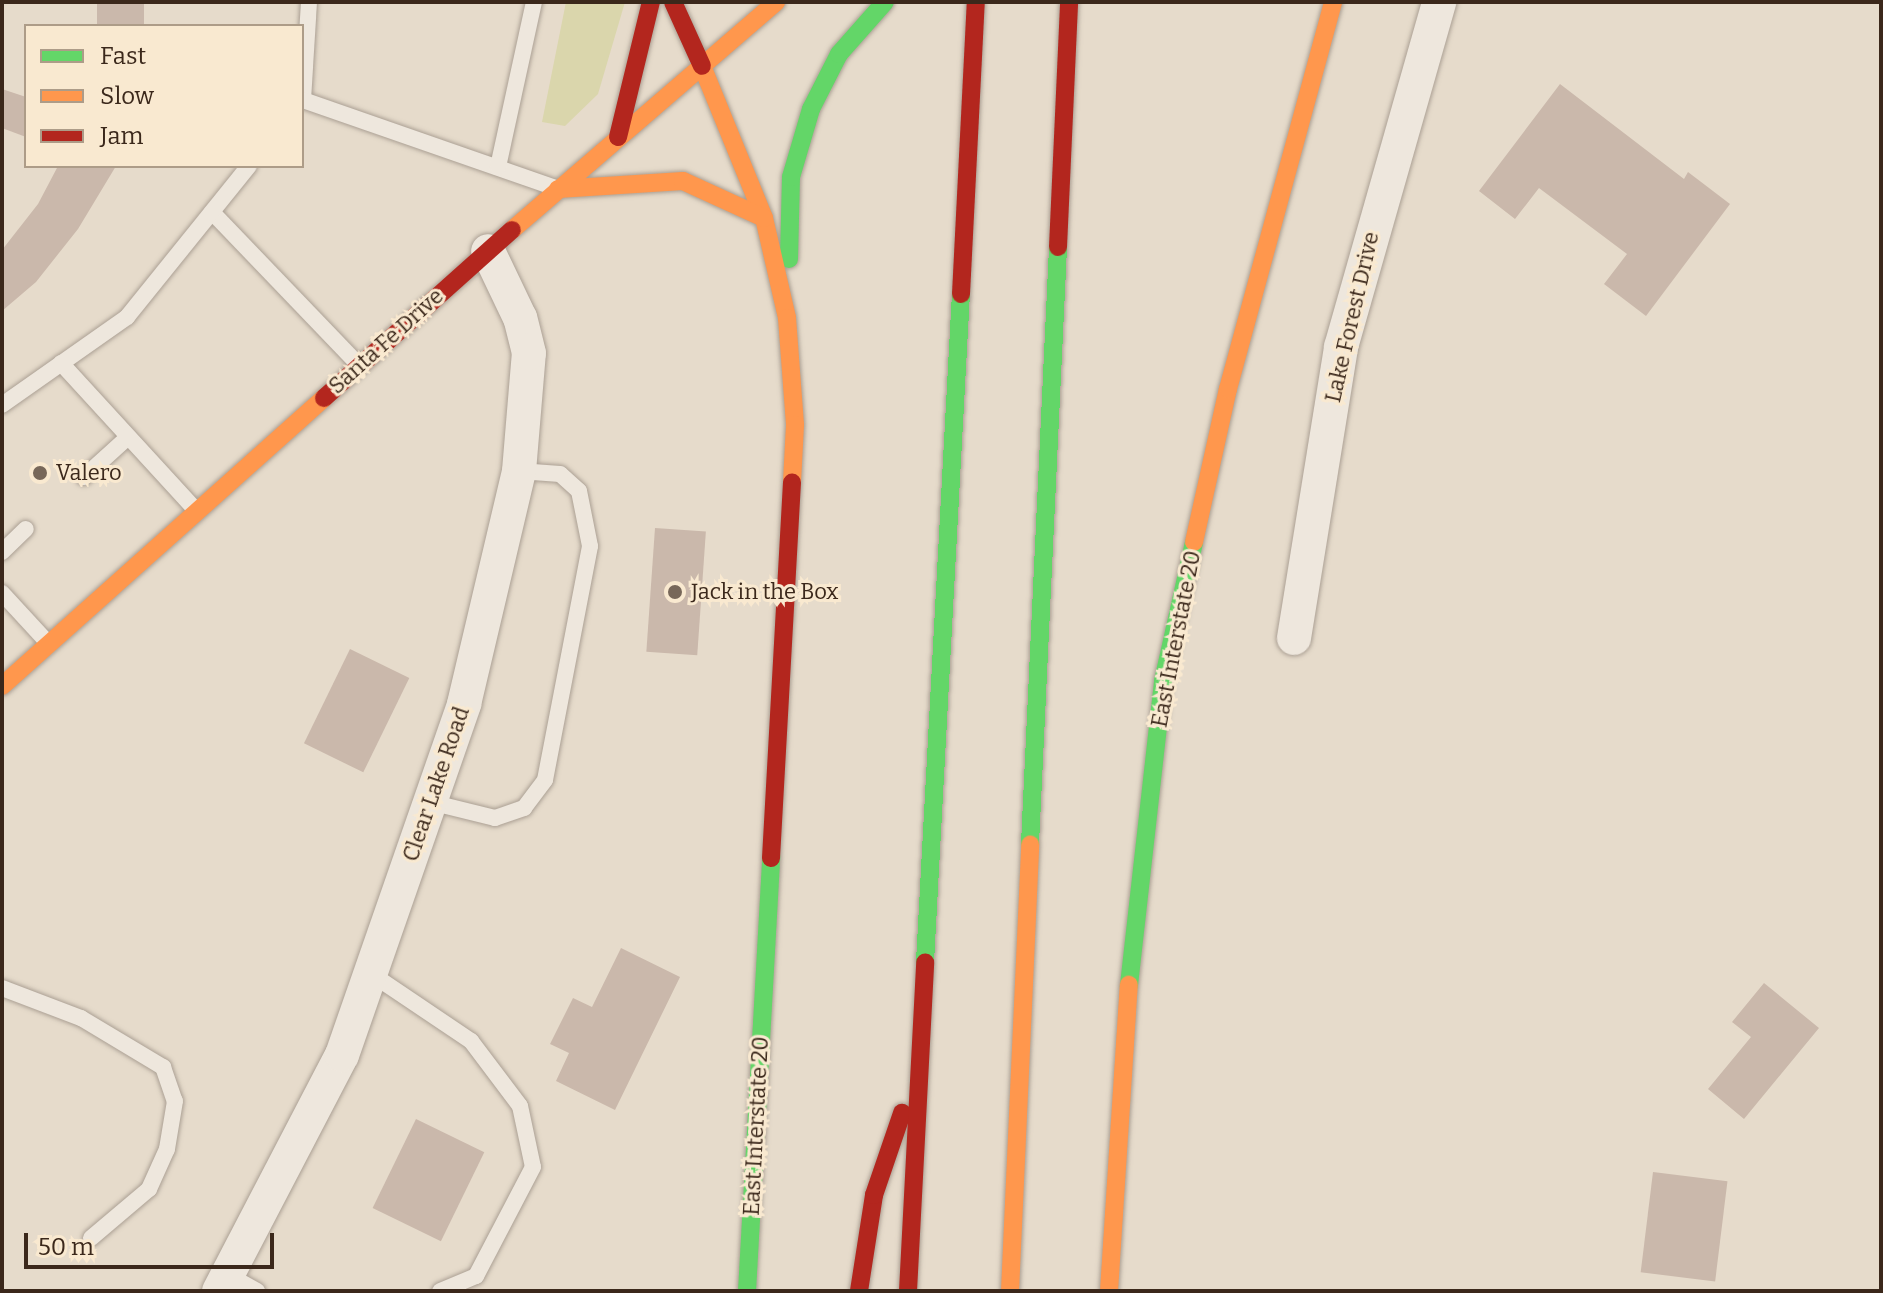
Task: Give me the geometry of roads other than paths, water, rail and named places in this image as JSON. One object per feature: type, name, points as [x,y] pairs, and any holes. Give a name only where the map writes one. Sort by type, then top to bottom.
[{"type":"main road","points":[[618,137],[651,2]]},
{"type":"main road","name":"East Interstate 20","points":[[673,2],[764,218],[787,318],[795,425],[747,1291]]},
{"type":"main road","name":"Santa Fe Drive","points":[[2,686],[359,365],[774,2]]},
{"type":"main road","points":[[787,318],[791,177],[811,109],[839,54],[885,2]]},
{"type":"main road","points":[[908,1291],[976,2]]},
{"type":"main road","points":[[1010,1291],[1069,2]]},
{"type":"main road","name":"East Interstate 20","points":[[1109,1291],[1131,962],[1163,681],[1228,389],[1333,2]]},
{"type":"main road","points":[[558,189],[683,181],[764,218]]},
{"type":"main road","points":[[859,1291],[874,1195],[919,1066]]},
{"type":"street","name":"Lake Forest Drive","points":[[1294,638],[1341,347],[1439,2]]},
{"type":"street","name":"Clear Lake Road","points":[[235,1286],[342,1055],[464,704],[519,471],[529,353],[520,318],[488,251]]},
{"type":"lane","points":[[304,72],[309,2]]},
{"type":"lane","points":[[498,167],[534,2]]},
{"type":"lane","points":[[304,101],[558,189]]},
{"type":"lane","points":[[2,405],[127,317],[247,168]]},
{"type":"lane","points":[[212,212],[359,365]]},
{"type":"lane","points":[[61,363],[196,511]]},
{"type":"lane","points":[[84,477],[128,437]]},
{"type":"lane","points":[[430,802],[495,818],[524,808],[545,780],[590,546],[579,491],[560,474],[519,471]]},
{"type":"lane","points":[[2,552],[26,529]]},
{"type":"lane","points":[[2,593],[48,644]]},
{"type":"lane","points":[[370,973],[471,1041],[520,1106],[533,1167],[476,1276],[440,1291]]},
{"type":"lane","points":[[2,988],[81,1018],[163,1067],[175,1101],[167,1149],[149,1189],[91,1238]]},
{"type":"place","name":"Valero","points":[[40,473]]},
{"type":"place","name":"Jack in the Box","points":[[675,592]]}]
